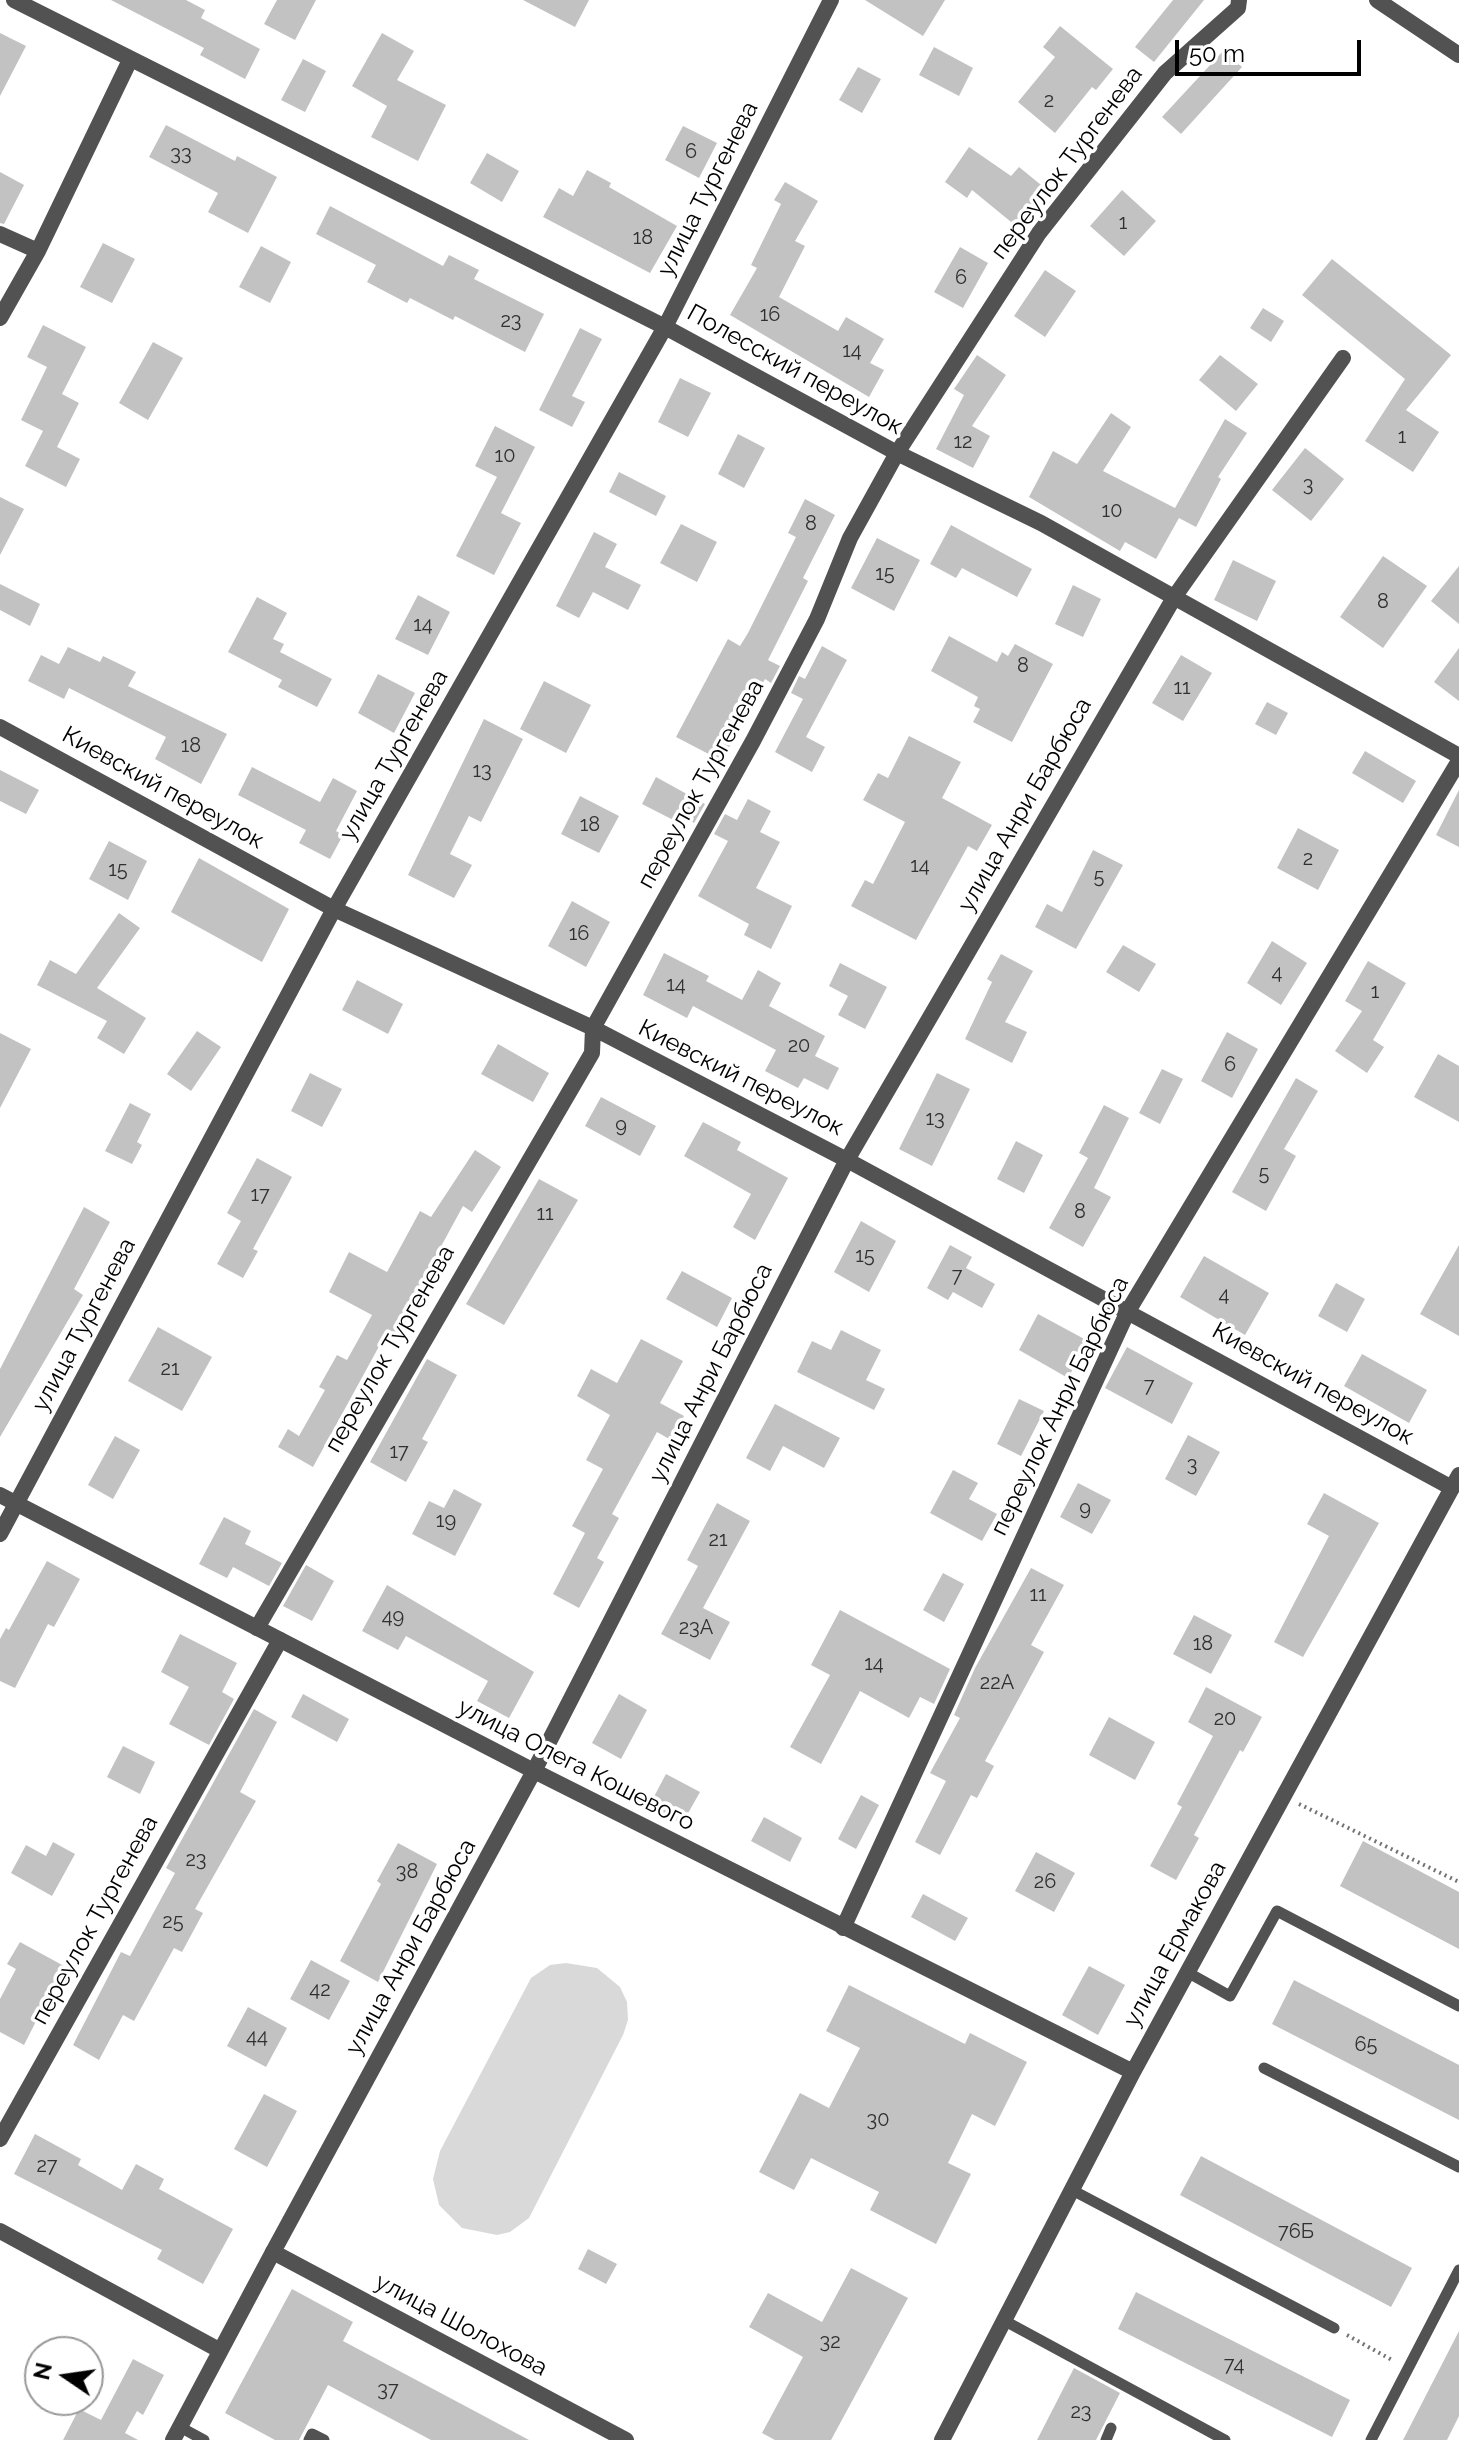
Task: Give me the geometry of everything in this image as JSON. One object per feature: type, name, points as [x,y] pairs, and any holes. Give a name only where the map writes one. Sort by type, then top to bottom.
[{"type":"street","name":"Полесский переулок","points":[[14,0],[665,327],[897,453],[1041,523],[1459,758]]},
{"type":"street","name":"улица Тургенева","points":[[0,1534],[334,909],[665,327],[831,0]]},
{"type":"street","name":"переулок Тургенева","points":[[257,1628],[592,1053],[593,1028],[760,727],[817,619],[850,538],[897,453],[1039,233],[1165,73],[1238,8],[1239,0]]},
{"type":"street","points":[[1377,0],[1459,55]]},
{"type":"street","points":[[0,318],[38,251],[130,60]]},
{"type":"street","points":[[0,234],[38,251]]},
{"type":"street","name":"улица Анри Барбюса","points":[[176,2434],[534,1771],[847,1160],[1175,596],[1343,358]]},
{"type":"street","name":"Киевский переулок","points":[[0,727],[334,909],[593,1028],[1456,1481]]},
{"type":"street","name":"переулок Анри Барбюса","points":[[843,1928],[1128,1311],[1459,758]]},
{"type":"street","name":"улица Ермакова","points":[[942,2440],[1133,2072],[1456,1481]]},
{"type":"street","name":"улица Олега Кошевого","points":[[0,1495],[534,1771],[1133,2072]]},
{"type":"street","name":"переулок Тургенева","points":[[0,2139],[280,1640]]},
{"type":"street","points":[[0,2231],[219,2350]]},
{"type":"street","name":"улица Шолохова","points":[[273,2252],[626,2440]]},
{"type":"lane","points":[[1187,1972],[1230,1996],[1277,1911],[1459,2006]]},
{"type":"lane","points":[[1264,2068],[1459,2167]]},
{"type":"lane","points":[[1072,2190],[1334,2328]]},
{"type":"lane","points":[[1371,2440],[1459,2270]]},
{"type":"lane","points":[[1005,2321],[1225,2440]]},
{"type":"lane","points":[[1106,2440],[1111,2428]]},
{"type":"lane","points":[[176,2434],[204,2440]]},
{"type":"lane","points":[[309,2440],[312,2434],[324,2440]]},
{"type":"path","points":[[1283,1796],[1459,1882]]},
{"type":"path","points":[[1334,2328],[1408,2368]]},
{"type":"shaded area","points":[[566,1963],[597,1968],[620,1987],[627,2002],[628,2020],[623,2035],[529,2218],[510,2232],[497,2235],[462,2228],[439,2205],[433,2179],[440,2151],[531,1978],[550,1965]]},
{"type":"building","points":[[111,0],[186,0],[205,10],[201,18],[260,49],[245,79],[200,55],[204,48]]},
{"type":"building","points":[[277,0],[316,0],[295,40],[264,24]]},
{"type":"building","points":[[523,0],[589,0],[575,27]]},
{"type":"building","points":[[865,0],[945,0],[923,36]]},
{"type":"building","points":[[1173,0],[1204,0],[1154,62],[1135,47]]},
{"type":"building","points":[[1060,26],[1113,69],[1096,90],[1092,87],[1055,133],[1018,102],[1055,57],[1043,47]]},
{"type":"building","points":[[0,33],[26,46],[0,96]]},
{"type":"building","points":[[382,33],[414,51],[397,80],[446,105],[418,161],[371,137],[387,106],[352,86]]},
{"type":"building","points":[[934,47],[973,68],[959,96],[919,75]]},
{"type":"building","points":[[1224,50],[1242,67],[1181,134],[1162,117]]},
{"type":"building","points":[[303,59],[326,71],[305,112],[281,100]]},
{"type":"building","points":[[858,67],[881,79],[862,113],[839,100]]},
{"type":"building","points":[[166,125],[235,161],[237,156],[277,177],[248,233],[208,212],[218,193],[149,157]]},
{"type":"building","points":[[683,126],[717,143],[699,178],[665,160]]},
{"type":"building","points":[[969,147],[1011,176],[1019,167],[1046,189],[1016,226],[972,190],[967,198],[945,182]]},
{"type":"building","points":[[487,153],[519,171],[502,202],[470,183]]},
{"type":"building","points":[[587,170],[611,183],[609,187],[677,226],[650,273],[543,217],[559,188],[573,196]]},
{"type":"building","points":[[0,172],[24,185],[4,224],[0,223]]},
{"type":"building","points":[[785,182],[818,201],[795,241],[805,246],[779,297],[838,331],[846,317],[884,339],[870,363],[884,370],[869,397],[730,315],[757,268],[751,265],[781,204],[774,200]]},
{"type":"building","points":[[1122,190],[1156,221],[1124,256],[1090,226]]},
{"type":"building","points":[[330,206],[443,266],[449,255],[479,270],[474,279],[544,314],[525,352],[455,316],[453,320],[410,298],[407,303],[367,282],[376,265],[316,234]]},
{"type":"building","points":[[103,243],[135,259],[112,303],[80,287]]},
{"type":"building","points":[[261,246],[291,262],[270,303],[239,287]]},
{"type":"building","points":[[960,247],[988,263],[963,308],[934,292]]},
{"type":"building","points":[[1332,259],[1451,355],[1406,410],[1439,432],[1413,472],[1365,441],[1405,379],[1302,295]]},
{"type":"building","points":[[1045,270],[1076,291],[1045,337],[1014,316]]},
{"type":"building","points":[[1263,308],[1284,321],[1271,342],[1250,328]]},
{"type":"building","points":[[43,325],[86,347],[62,394],[79,403],[57,447],[80,459],[66,487],[25,466],[43,431],[21,420],[47,367],[27,357]]},
{"type":"building","points":[[580,328],[602,339],[572,396],[585,402],[572,427],[539,410]]},
{"type":"building","points":[[153,342],[183,358],[148,420],[119,403]]},
{"type":"building","points":[[977,355],[1006,375],[972,426],[990,436],[973,468],[936,449],[964,395],[954,389]]},
{"type":"building","points":[[1220,355],[1258,384],[1236,411],[1199,380]]},
{"type":"building","points":[[680,378],[711,393],[688,437],[658,422]]},
{"type":"building","points":[[1111,413],[1131,427],[1103,471],[1175,508],[1225,419],[1247,433],[1218,477],[1221,479],[1196,527],[1179,518],[1156,559],[1125,542],[1120,551],[1029,497],[1053,451],[1077,464]]},
{"type":"building","points":[[495,426],[535,447],[501,513],[521,523],[494,575],[456,556],[497,477],[475,466]]},
{"type":"building","points":[[738,434],[765,448],[744,488],[718,474]]},
{"type":"building","points":[[1305,448],[1344,479],[1311,521],[1272,490]]},
{"type":"building","points":[[619,472],[666,496],[656,516],[609,492]]},
{"type":"building","points":[[0,497],[24,509],[0,555]]},
{"type":"building","points":[[805,499],[835,515],[803,578],[808,581],[768,660],[780,666],[771,683],[765,679],[722,761],[676,737],[728,639],[740,646],[748,633],[796,537],[788,533]]},
{"type":"building","points":[[681,524],[717,542],[697,582],[660,563]]},
{"type":"building","points":[[951,525],[1032,569],[1017,597],[962,568],[956,578],[930,564]]},
{"type":"building","points":[[594,532],[617,544],[605,567],[641,585],[628,610],[593,592],[579,618],[556,606]]},
{"type":"building","points":[[877,538],[920,560],[894,611],[851,588]]},
{"type":"building","points":[[1383,556],[1427,586],[1383,648],[1340,617]]},
{"type":"building","points":[[1233,560],[1276,581],[1257,621],[1214,600]]},
{"type":"building","points":[[1459,566],[1459,624],[1431,601]]},
{"type":"building","points":[[0,584],[40,604],[30,626],[0,610]]},
{"type":"building","points":[[1073,585],[1101,599],[1083,637],[1055,624]]},
{"type":"building","points":[[418,595],[450,612],[428,655],[395,639]]},
{"type":"building","points":[[257,597],[287,613],[273,639],[284,644],[280,652],[332,679],[317,707],[278,687],[282,680],[228,652]]},
{"type":"building","points":[[949,636],[997,662],[1002,652],[1008,656],[1015,644],[1053,664],[1012,742],[973,722],[980,709],[974,706],[978,697],[931,671]]},
{"type":"building","points":[[822,646],[847,660],[806,737],[825,747],[812,772],[775,752],[803,699],[791,693],[799,676],[805,679]]},
{"type":"building","points":[[68,647],[100,662],[103,656],[136,672],[128,686],[227,734],[201,784],[155,759],[166,737],[69,688],[64,699],[28,681],[41,655],[59,664]]},
{"type":"building","points":[[1459,648],[1459,701],[1434,682]]},
{"type":"building","points":[[1181,655],[1212,673],[1183,721],[1152,703]]},
{"type":"building","points":[[378,674],[415,693],[394,733],[358,713]]},
{"type":"building","points":[[544,681],[591,705],[566,753],[520,729]]},
{"type":"building","points":[[1267,702],[1288,713],[1276,735],[1255,724]]},
{"type":"building","points":[[484,719],[523,739],[481,822],[469,816],[450,854],[472,865],[454,898],[408,875]]},
{"type":"building","points":[[909,736],[961,762],[942,798],[992,825],[977,851],[968,846],[916,940],[851,906],[865,880],[873,884],[905,822],[863,800],[878,773],[888,778]]},
{"type":"building","points":[[1365,751],[1416,781],[1403,803],[1352,773]]},
{"type":"building","points":[[252,767],[320,802],[333,778],[357,791],[336,831],[343,835],[330,859],[299,843],[306,830],[238,795]]},
{"type":"building","points":[[0,770],[39,790],[26,814],[0,801]]},
{"type":"building","points":[[656,777],[705,804],[694,823],[687,819],[683,825],[642,804]]},
{"type":"building","points":[[1459,790],[1459,847],[1436,835]]},
{"type":"building","points":[[580,796],[619,816],[599,853],[561,834]]},
{"type":"building","points":[[748,799],[771,811],[760,832],[780,842],[756,888],[792,906],[771,949],[744,935],[749,924],[698,896],[728,841],[714,834],[725,814],[737,820]]},
{"type":"building","points":[[1298,828],[1339,850],[1318,890],[1277,868]]},
{"type":"building","points":[[109,841],[147,861],[128,900],[89,879]]},
{"type":"building","points":[[1093,850],[1123,865],[1076,949],[1035,927],[1047,904],[1062,912]]},
{"type":"building","points":[[199,858],[289,909],[262,962],[171,912]]},
{"type":"building","points":[[572,901],[610,922],[586,967],[548,946]]},
{"type":"building","points":[[119,913],[140,928],[97,988],[146,1018],[124,1054],[97,1038],[107,1021],[37,985],[50,960],[76,974]]},
{"type":"building","points":[[1272,941],[1307,963],[1281,1005],[1247,983]]},
{"type":"building","points":[[1123,945],[1156,964],[1139,992],[1106,972]]},
{"type":"building","points":[[664,953],[709,976],[706,981],[742,1000],[758,970],[781,983],[769,1006],[825,1036],[815,1056],[839,1068],[828,1090],[804,1078],[798,1088],[765,1071],[776,1050],[693,1006],[687,1018],[643,995]]},
{"type":"building","points":[[1001,954],[1033,971],[1005,1022],[1027,1032],[1012,1063],[965,1039],[992,982],[987,979]]},
{"type":"building","points":[[1368,961],[1406,983],[1373,1040],[1384,1047],[1367,1073],[1335,1051],[1362,1011],[1345,1001]]},
{"type":"building","points":[[840,963],[887,987],[865,1029],[838,1015],[848,996],[829,986]]},
{"type":"building","points":[[357,980],[403,1004],[388,1034],[342,1010]]},
{"type":"building","points":[[197,1031],[221,1047],[191,1091],[167,1074]]},
{"type":"building","points":[[1227,1032],[1258,1049],[1232,1098],[1201,1081]]},
{"type":"building","points":[[0,1033],[31,1049],[0,1108]]},
{"type":"building","points":[[498,1044],[549,1073],[533,1102],[481,1074]]},
{"type":"building","points":[[1438,1054],[1459,1066],[1459,1122],[1414,1097]]},
{"type":"building","points":[[1162,1069],[1183,1079],[1160,1124],[1139,1113]]},
{"type":"building","points":[[310,1073],[342,1089],[322,1127],[291,1111]]},
{"type":"building","points":[[937,1073],[970,1089],[932,1166],[899,1149]]},
{"type":"building","points":[[1296,1078],[1318,1091],[1284,1149],[1296,1156],[1266,1211],[1232,1192]]},
{"type":"building","points":[[601,1097],[656,1126],[640,1156],[585,1126]]},
{"type":"building","points":[[130,1103],[151,1114],[137,1142],[142,1145],[132,1164],[105,1151]]},
{"type":"building","points":[[1104,1105],[1129,1118],[1094,1188],[1111,1197],[1083,1247],[1049,1228],[1088,1158],[1079,1153]]},
{"type":"building","points":[[703,1122],[741,1142],[737,1150],[788,1178],[755,1240],[733,1227],[751,1194],[684,1156]]},
{"type":"building","points":[[1016,1141],[1043,1155],[1024,1193],[997,1179]]},
{"type":"building","points":[[475,1150],[501,1167],[472,1212],[463,1206],[413,1298],[417,1301],[392,1346],[382,1341],[313,1467],[278,1447],[288,1429],[299,1436],[325,1390],[319,1387],[337,1355],[347,1360],[372,1315],[329,1292],[349,1252],[387,1272],[420,1211],[431,1217]]},
{"type":"building","points":[[257,1158],[292,1177],[253,1249],[258,1251],[243,1278],[217,1264],[241,1221],[227,1213]]},
{"type":"building","points":[[539,1179],[578,1200],[504,1325],[466,1304]]},
{"type":"building","points":[[84,1207],[110,1222],[74,1289],[83,1295],[0,1437],[0,1369]]},
{"type":"building","points":[[861,1221],[896,1241],[869,1292],[834,1272]]},
{"type":"building","points":[[950,1245],[972,1257],[966,1268],[995,1284],[982,1308],[953,1292],[948,1300],[927,1288]]},
{"type":"building","points":[[1459,1245],[1459,1336],[1420,1314]]},
{"type":"building","points":[[1204,1256],[1269,1293],[1245,1335],[1180,1297]]},
{"type":"building","points":[[682,1271],[732,1298],[717,1327],[666,1299]]},
{"type":"building","points":[[1336,1283],[1365,1299],[1347,1332],[1318,1316]]},
{"type":"building","points":[[1038,1314],[1088,1341],[1068,1378],[1019,1350]]},
{"type":"building","points":[[158,1327],[212,1357],[182,1411],[128,1381]]},
{"type":"building","points":[[841,1330],[881,1350],[866,1380],[885,1389],[874,1410],[797,1372],[812,1341],[831,1350]]},
{"type":"building","points":[[641,1339],[683,1361],[660,1403],[684,1416],[671,1440],[657,1432],[612,1514],[619,1518],[597,1558],[604,1562],[579,1608],[553,1594],[585,1533],[572,1526],[603,1469],[586,1460],[610,1415],[577,1396],[591,1369],[617,1383]]},
{"type":"building","points":[[1127,1347],[1193,1383],[1172,1424],[1105,1388]]},
{"type":"building","points":[[1362,1354],[1427,1390],[1409,1423],[1344,1386]]},
{"type":"building","points":[[427,1359],[457,1375],[422,1439],[428,1442],[406,1482],[370,1462]]},
{"type":"building","points":[[1019,1399],[1044,1411],[1021,1456],[997,1444]]},
{"type":"building","points":[[775,1404],[840,1438],[824,1468],[783,1446],[770,1471],[746,1458]]},
{"type":"building","points":[[1188,1435],[1220,1452],[1196,1496],[1165,1479]]},
{"type":"building","points":[[115,1436],[140,1450],[113,1499],[88,1485]]},
{"type":"building","points":[[953,1470],[978,1483],[969,1499],[997,1514],[982,1541],[930,1513]]},
{"type":"building","points":[[1078,1483],[1111,1500],[1092,1534],[1060,1517]]},
{"type":"building","points":[[454,1489],[482,1504],[455,1556],[412,1534],[429,1501],[444,1508]]},
{"type":"building","points":[[1324,1493],[1379,1523],[1303,1657],[1274,1642],[1329,1536],[1307,1524]]},
{"type":"building","points":[[717,1503],[750,1521],[703,1608],[730,1622],[710,1660],[661,1634],[698,1566],[687,1560]]},
{"type":"building","points":[[224,1517],[251,1531],[245,1544],[282,1563],[269,1586],[233,1567],[227,1578],[199,1564]]},
{"type":"building","points":[[47,1561],[80,1579],[54,1627],[48,1624],[15,1688],[0,1681],[0,1639],[6,1628],[9,1630]]},
{"type":"building","points":[[306,1565],[334,1581],[312,1621],[283,1606]]},
{"type":"building","points":[[1031,1568],[1064,1585],[1031,1645],[1044,1652],[985,1761],[994,1766],[977,1798],[971,1795],[940,1855],[915,1842],[946,1781],[930,1773],[960,1718],[954,1715],[975,1668]]},
{"type":"building","points":[[943,1573],[964,1584],[944,1622],[923,1610]]},
{"type":"building","points":[[387,1585],[534,1672],[509,1718],[477,1701],[488,1681],[406,1636],[398,1650],[362,1631]]},
{"type":"building","points":[[840,1610],[950,1669],[934,1704],[920,1697],[909,1718],[860,1691],[821,1764],[790,1747],[830,1675],[811,1665]]},
{"type":"building","points":[[1194,1615],[1232,1635],[1211,1674],[1173,1654]]},
{"type":"building","points":[[180,1634],[237,1663],[222,1692],[234,1699],[209,1745],[169,1724],[189,1687],[161,1672]]},
{"type":"building","points":[[1206,1687],[1262,1717],[1243,1752],[1240,1750],[1194,1835],[1199,1838],[1176,1880],[1150,1866],[1182,1807],[1177,1804],[1213,1736],[1188,1722]]},
{"type":"building","points":[[303,1694],[349,1719],[337,1742],[291,1717]]},
{"type":"building","points":[[619,1694],[647,1710],[621,1759],[592,1743]]},
{"type":"building","points":[[254,1709],[277,1722],[240,1792],[256,1801],[195,1909],[203,1913],[182,1952],[174,1948],[134,2021],[123,2015],[99,2060],[73,2045],[121,1952],[130,1956],[175,1873],[166,1868]]},
{"type":"building","points":[[1109,1717],[1155,1742],[1135,1780],[1089,1755]]},
{"type":"building","points":[[123,1746],[155,1762],[140,1794],[107,1777]]},
{"type":"building","points":[[666,1774],[700,1792],[682,1824],[649,1806]]},
{"type":"building","points":[[861,1795],[879,1805],[856,1849],[838,1839]]},
{"type":"building","points":[[764,1817],[802,1838],[790,1862],[751,1841]]},
{"type":"building","points":[[1363,1841],[1459,1892],[1459,1949],[1340,1886]]},
{"type":"building","points":[[53,1842],[75,1854],[52,1896],[11,1873],[26,1845],[46,1856]]},
{"type":"building","points":[[398,1843],[437,1864],[378,1982],[340,1961],[381,1884],[377,1881]]},
{"type":"building","points":[[1036,1852],[1075,1873],[1054,1912],[1015,1891]]},
{"type":"building","points":[[923,1894],[968,1918],[955,1941],[911,1917]]},
{"type":"building","points":[[20,1942],[64,1966],[24,2045],[0,2032],[0,1999],[16,1969],[7,1964]]},
{"type":"building","points":[[311,1960],[350,1981],[329,2020],[290,1999]]},
{"type":"building","points":[[1089,1966],[1125,1985],[1098,2035],[1062,2015]]},
{"type":"building","points":[[1294,1980],[1459,2065],[1459,2120],[1272,2024]]},
{"type":"building","points":[[849,1985],[965,2044],[970,2033],[1027,2062],[995,2126],[972,2114],[948,2163],[971,2174],[936,2244],[870,2210],[879,2192],[811,2158],[794,2190],[759,2172],[800,2093],[829,2108],[860,2048],[826,2031]]},
{"type":"building","points":[[248,2007],[287,2028],[266,2067],[227,2046]]},
{"type":"building","points":[[264,2094],[297,2111],[267,2167],[234,2149]]},
{"type":"building","points":[[35,2134],[81,2159],[78,2165],[122,2190],[136,2164],[164,2179],[159,2189],[233,2229],[203,2284],[157,2259],[162,2250],[14,2174]]},
{"type":"building","points":[[1201,2156],[1412,2268],[1391,2307],[1180,2195]]},
{"type":"building","points":[[588,2249],[617,2264],[606,2284],[578,2269]]},
{"type":"building","points":[[851,2268],[908,2298],[831,2440],[775,2440],[762,2433],[803,2357],[749,2327],[768,2293],[822,2322]]},
{"type":"building","points":[[292,2289],[353,2322],[343,2341],[529,2440],[431,2440],[328,2385],[299,2440],[275,2440],[225,2413]]},
{"type":"building","points":[[1136,2292],[1350,2400],[1332,2437],[1118,2329]]},
{"type":"building","points":[[1459,2331],[1459,2416],[1447,2440],[1403,2440]]},
{"type":"building","points":[[133,2359],[164,2375],[143,2415],[137,2411],[125,2433],[138,2440],[63,2440],[75,2416],[93,2416],[101,2420]]},
{"type":"building","points":[[1074,2368],[1120,2393],[1096,2440],[1037,2440]]}]
